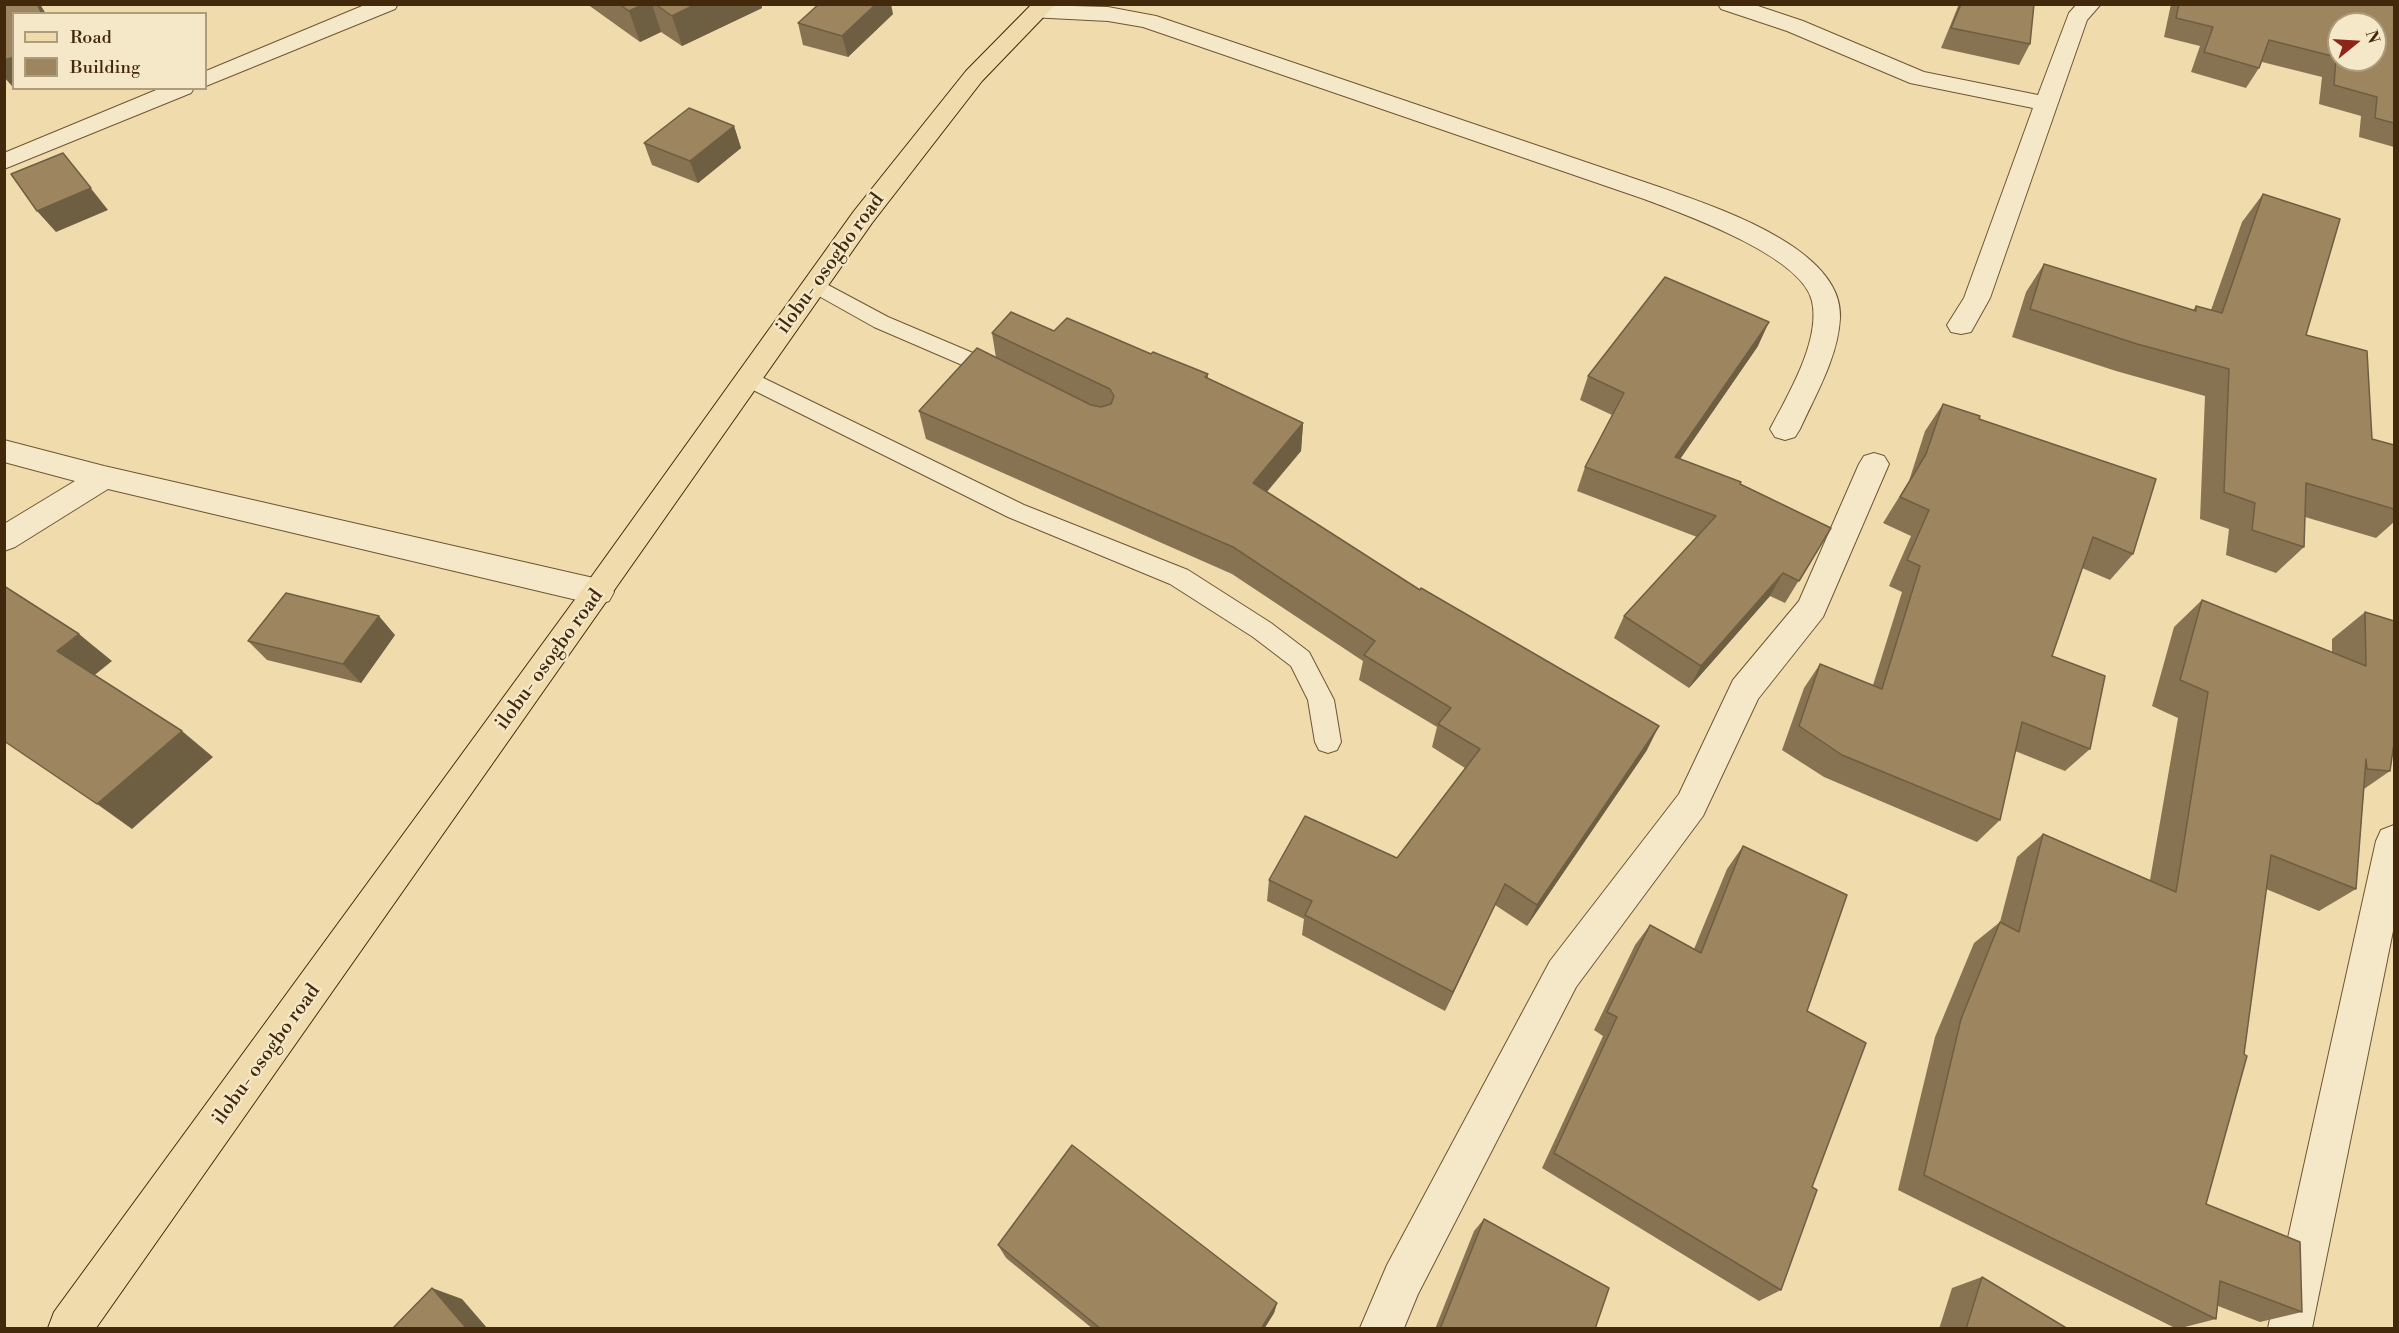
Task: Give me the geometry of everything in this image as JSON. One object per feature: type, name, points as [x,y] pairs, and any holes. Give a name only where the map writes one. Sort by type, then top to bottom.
[{"type":"main road","name":"ilobu- osogbo road","points":[[70,1329],[598,592],[862,217],[974,76],[1042,8]]},
{"type":"street","points":[[207,79],[387,4]]},
{"type":"street","points":[[1729,4],[1795,26],[1918,78],[2047,104]]},
{"type":"street","points":[[1961,326],[1977,298],[2077,18],[2090,4]]},
{"type":"street","points":[[1042,8],[1108,14],[1148,21],[1632,187],[1722,220],[1787,255],[1815,281],[1826,300],[1825,329],[1813,371],[1785,429]]},
{"type":"street","points":[[4,162],[178,90]]},
{"type":"street","points":[[4,450],[104,477],[598,592]]},
{"type":"street","points":[[1382,1329],[1402,1280],[1563,974],[1691,805],[1744,690],[1812,608],[1875,464]]},
{"type":"street","points":[[4,539],[104,477]]},
{"type":"street","points":[[2290,1329],[2394,841]]},
{"type":"lane","points":[[815,285],[881,322],[1016,381]]},
{"type":"lane","points":[[749,379],[1016,511],[1179,577],[1262,630],[1299,659],[1322,700],[1328,741]]},
{"type":"building","points":[[4,4],[37,4],[41,12],[12,12],[12,58],[4,60]]},
{"type":"building","points":[[619,4],[644,4],[629,11]]},
{"type":"building","points":[[655,4],[696,4],[672,16]]},
{"type":"building","points":[[819,4],[876,4],[842,36],[798,23]]},
{"type":"building","points":[[1961,4],[2034,4],[2030,44],[1951,28]]},
{"type":"building","points":[[2179,4],[2394,4],[2394,123],[2375,118],[2377,97],[2334,85],[2335,72],[2387,72],[2387,12],[2327,12],[2327,55],[2269,40],[2259,68],[2204,52],[2213,27],[2176,18]]},
{"type":"building","points":[[689,108],[734,126],[690,161],[644,143]]},
{"type":"building","points":[[63,153],[91,188],[37,211],[11,174]]},
{"type":"building","points":[[2263,194],[2340,219],[2306,335],[2367,351],[2372,439],[2394,445],[2394,509],[2306,483],[2304,547],[2252,530],[2255,503],[2224,492],[2229,369],[2137,344],[2030,309],[2044,264],[2196,311],[2196,306],[2222,313]]},
{"type":"building","points":[[1665,277],[1769,322],[1675,457],[1741,482],[1740,484],[1831,528],[1799,581],[1783,573],[1701,666],[1624,616],[1716,516],[1585,467],[1624,393],[1588,376]]},
{"type":"building","points":[[1011,312],[1054,331],[1067,318],[1151,354],[1153,352],[1208,374],[1205,377],[1303,423],[1253,483],[1420,590],[1421,588],[1659,726],[1537,905],[1505,884],[1453,992],[1305,915],[1312,901],[1269,880],[1305,816],[1397,858],[1480,749],[1438,724],[1451,708],[1364,655],[1375,641],[1233,547],[919,411],[977,348],[1091,405],[1101,407],[1111,404],[1114,396],[1110,389],[992,333]]},
{"type":"building","points":[[1943,404],[1980,416],[1979,419],[2156,479],[2133,554],[2093,537],[2052,656],[2105,676],[2090,749],[2022,722],[2000,820],[1842,755],[1799,726],[1820,664],[1882,689],[1920,566],[1907,560],[1929,510],[1900,497],[1926,454]]},
{"type":"building","points":[[4,586],[79,634],[57,651],[182,731],[97,804],[4,741]]},
{"type":"building","points":[[286,593],[379,616],[343,664],[248,641]]},
{"type":"building","points":[[2202,600],[2366,666],[2365,612],[2394,621],[2394,743],[2390,771],[2367,769],[2366,759],[2356,889],[2271,855],[2244,1054],[2247,1056],[2206,1204],[2300,1242],[2302,1312],[2220,1281],[2216,1319],[1924,1175],[1961,1019],[2000,922],[2019,932],[2043,834],[2176,892],[2208,692],[2180,680]]},
{"type":"building","points":[[1743,846],[1847,895],[1807,1011],[1866,1043],[1812,1187],[1817,1190],[1781,1290],[1554,1153],[1617,1017],[1607,1012],[1650,925],[1701,953]]},
{"type":"building","points":[[1072,1145],[1277,1303],[1261,1329],[1101,1329],[998,1245]]},
{"type":"building","points":[[1484,1219],[1609,1288],[1595,1329],[1440,1329]]},
{"type":"building","points":[[1982,1277],[2068,1329],[1966,1329]]},
{"type":"building","points":[[432,1288],[467,1329],[392,1329]]}]
